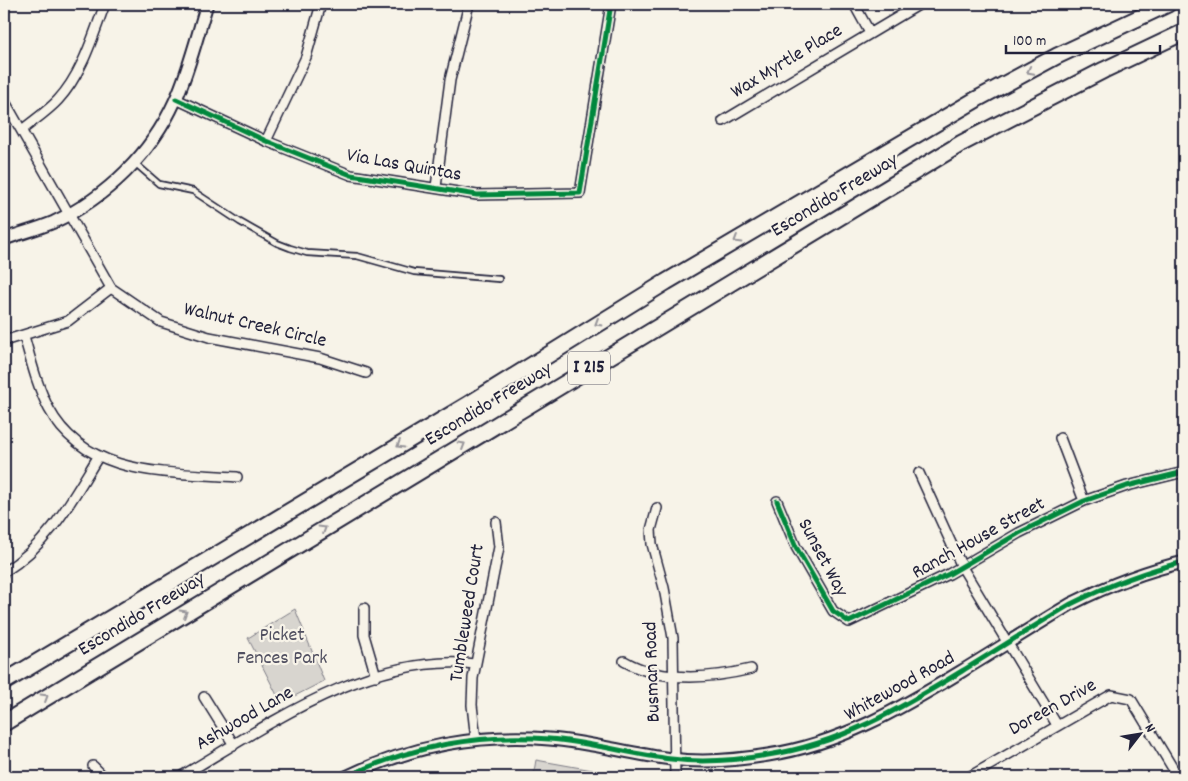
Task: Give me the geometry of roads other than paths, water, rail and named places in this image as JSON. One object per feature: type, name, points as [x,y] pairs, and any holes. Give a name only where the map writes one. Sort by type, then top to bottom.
[{"type":"highway","name":"Escondido Freeway","points":[[4,682],[469,404],[666,282],[960,108],[1058,56],[1168,4]]},
{"type":"highway","name":"Escondido Freeway","points":[[4,723],[962,143],[1104,70],[1184,32]]},
{"type":"main road","points":[[4,239],[38,228],[70,213],[112,185],[135,163],[164,123],[176,100],[207,4]]},
{"type":"main road","name":"Whitewood Road","points":[[346,777],[411,752],[476,740],[550,739],[674,759],[768,755],[844,735],[895,711],[1071,604],[1101,589],[1142,574],[1184,562]]},
{"type":"street","points":[[22,130],[57,101],[70,84],[82,62],[105,4]]},
{"type":"street","points":[[266,141],[306,57],[321,4]]},
{"type":"street","points":[[436,187],[450,80],[469,4]]},
{"type":"street","name":"Via Las Quintas","points":[[176,100],[266,141],[351,175],[477,195],[580,193],[610,4]]},
{"type":"street","points":[[854,4],[870,33]]},
{"type":"street","name":"Wax Myrtle Place","points":[[723,121],[920,4]]},
{"type":"street","name":"Walnut Creek Circle","points":[[4,100],[111,288],[161,322],[209,337],[320,358],[366,373]]},
{"type":"street","points":[[4,341],[68,321],[111,288]]},
{"type":"street","points":[[24,336],[36,377],[49,410],[65,432],[98,457],[121,466],[145,471],[238,477]]},
{"type":"street","points":[[1060,438],[1084,500]]},
{"type":"street","points":[[4,572],[22,560],[48,536],[67,509],[98,457]]},
{"type":"street","name":"Ranch House Street","points":[[849,622],[962,567],[1019,532],[1084,500],[1127,486],[1184,472]]},
{"type":"street","points":[[920,473],[962,567],[1057,726]]},
{"type":"street","name":"Sunset Way","points":[[777,501],[796,547],[833,611],[849,622]]},
{"type":"street","name":"Busman Road","points":[[657,508],[651,530],[652,544],[670,617],[675,777]]},
{"type":"street","name":"Tumbleweed Court","points":[[476,740],[472,705],[475,664],[500,547],[496,522]]},
{"type":"street","points":[[364,608],[364,635],[376,676]]},
{"type":"street","points":[[624,661],[638,669],[673,677],[726,675],[751,669]]},
{"type":"street","name":"Ashwood Lane","points":[[180,777],[308,703],[376,676],[419,665],[457,662],[475,664]]},
{"type":"street","name":"Doreen Drive","points":[[969,777],[1111,695],[1130,699],[1178,777]]},
{"type":"street","points":[[204,696],[234,745]]},
{"type":"street","points":[[94,766],[104,777]]},
{"type":"lane","points":[[135,163],[160,184],[193,191],[240,222],[277,243],[290,248],[307,253],[357,256],[396,269],[422,273],[499,279]]},
{"type":"park label","name":"Picket Fences Park","points":[[282,648]]}]
